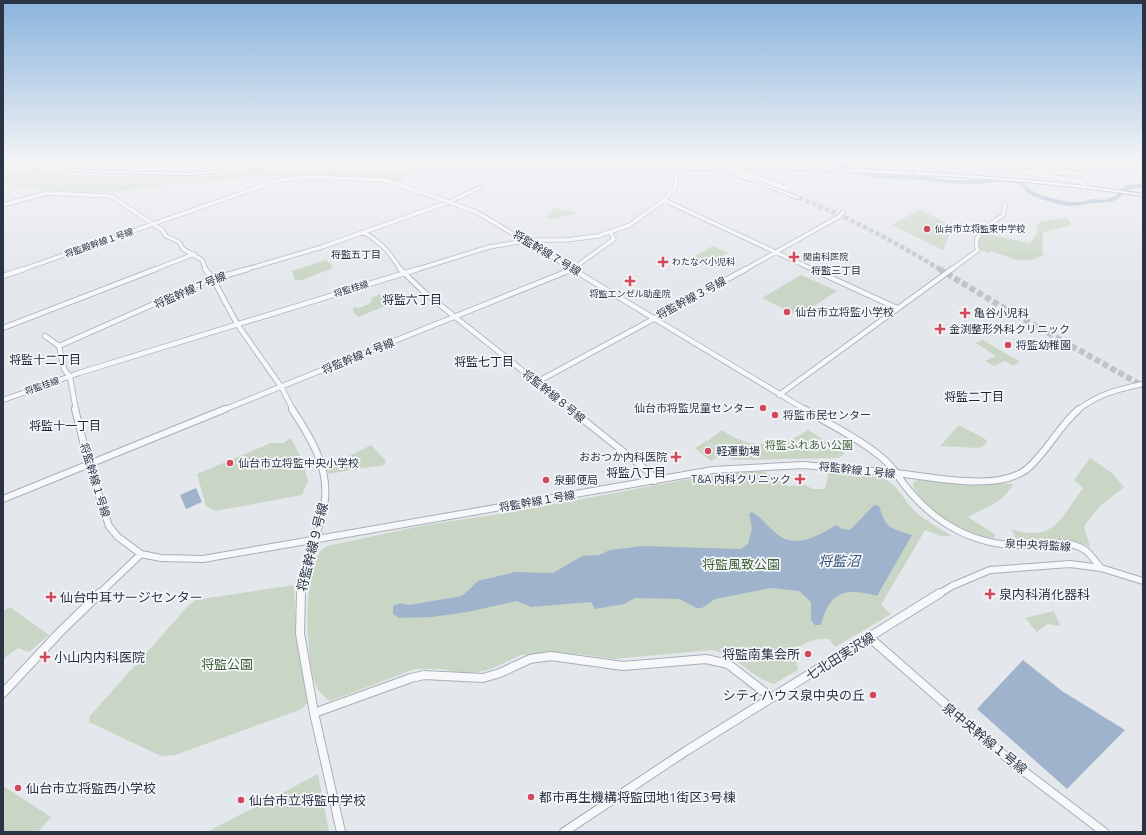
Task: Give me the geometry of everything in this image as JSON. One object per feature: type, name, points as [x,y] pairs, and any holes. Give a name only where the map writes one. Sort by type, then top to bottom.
[{"type":"street","name":"将監幹線９号線","points":[[3,205],[18,201]]},
{"type":"street","name":"将監幹線９号線","points":[[118,201],[162,230],[166,236],[179,242],[184,249],[202,260],[204,266],[213,279],[218,292],[237,324],[282,388],[291,407],[309,435],[322,465],[325,484],[324,504],[302,580],[299,610],[300,634],[314,713],[341,832]]},
{"type":"street","name":"将監殿幹線１号線","points":[[3,276],[218,201]]},
{"type":"street","name":"将監桂線","points":[[3,400],[237,324],[500,244],[524,240],[584,238],[611,233],[630,225],[663,201]]},
{"type":"street","points":[[666,201],[897,308]]},
{"type":"street","name":"将監幹線７号線","points":[[59,346],[213,279],[322,247],[429,211],[449,202],[484,216],[779,394],[871,450],[891,465],[897,474]]},
{"type":"street","points":[[779,394],[978,250],[975,245],[978,235],[1003,215],[1004,205]]},
{"type":"street","name":"将監幹線３号線","points":[[537,382],[742,271],[840,216],[843,212]]},
{"type":"street","name":"将監幹線８号線","points":[[363,232],[374,238],[388,250],[403,273],[425,293],[650,472],[655,481]]},
{"type":"street","name":"将監幹線４号線","points":[[3,499],[573,270],[614,239],[614,236],[611,233]]},
{"type":"street","points":[[3,328],[194,254]]},
{"type":"street","points":[[45,336],[59,346],[64,369],[70,377]]},
{"type":"street","name":"将監幹線１号線","points":[[70,377],[74,404],[89,465],[109,526],[118,537],[141,554],[173,559],[203,559],[314,541],[713,470],[776,465],[816,466],[987,481],[1005,480],[1019,475],[1034,462],[1081,406],[1095,397],[1110,391],[1143,384]]},
{"type":"street","name":"泉中央将監線","points":[[897,474],[908,491],[929,514],[953,529],[986,541],[1011,545],[1069,544],[1085,550],[1100,568]]},
{"type":"street","points":[[3,693],[59,633],[141,554]]},
{"type":"street","name":"七北田実沢線","points":[[564,832],[686,751],[952,586],[990,570],[1070,564],[1100,568],[1143,581]]},
{"type":"street","name":"泉中央幹線１号線","points":[[870,638],[949,709],[1076,812],[1104,832]]},
{"type":"street","points":[[314,713],[411,678],[424,675],[483,678],[500,673],[530,659],[551,656],[623,666],[706,659],[719,661],[728,664],[772,698]]},
{"type":"green space","points":[[554,208],[578,213],[553,219],[546,217]]},
{"type":"green space","points":[[920,209],[952,227],[943,250],[892,225]]},
{"type":"green space","points":[[1064,218],[1068,219],[1072,225],[1043,232],[1042,252],[1044,255],[1029,260],[1017,260],[991,251],[988,253],[981,250],[977,239],[983,233],[1030,243],[1036,235],[1037,226],[1041,221]]},
{"type":"green space","points":[[713,246],[728,253],[704,265],[689,260],[689,259]]},
{"type":"green space","points":[[326,260],[333,266],[330,269],[302,280],[295,280],[292,271]]},
{"type":"green space","points":[[801,275],[837,291],[799,316],[762,298]]},
{"type":"green space","points":[[380,294],[389,300],[386,302],[388,305],[358,317],[353,311],[353,307],[359,308],[371,303],[372,298]]},
{"type":"green space","points":[[983,340],[1019,362],[1014,366],[1005,361],[994,366],[985,361],[996,356],[976,343]]},
{"type":"green space","points":[[959,425],[985,439],[987,442],[982,447],[978,448],[940,446]]},
{"type":"green space","name":"将監ふれあい公園","points":[[722,430],[743,441],[765,444],[787,441],[808,430],[845,453],[839,458],[733,460],[707,441]]},
{"type":"green space","points":[[291,438],[303,462],[308,481],[302,495],[215,511],[206,506],[197,474],[271,443],[283,443]]},
{"type":"green space","name":"軽運動場","points":[[706,441],[723,454],[711,461],[695,448]]},
{"type":"green space","points":[[371,445],[386,461],[384,465],[328,474],[327,468],[331,465]]},
{"type":"green space","points":[[1090,458],[1113,474],[1124,487],[1099,507],[1084,526],[1090,547],[1072,541],[1054,539],[1017,541],[1011,529],[1025,533],[1037,533],[1047,530],[1061,518],[1083,488],[1074,480]]},
{"type":"green space","name":"将監風致公園","points":[[763,471],[788,486],[805,485],[813,489],[825,489],[829,472],[882,478],[892,484],[919,515],[952,536],[941,536],[925,530],[881,605],[891,614],[835,647],[829,639],[814,640],[799,647],[796,646],[794,649],[798,670],[774,684],[758,677],[730,657],[712,650],[613,659],[579,654],[521,655],[491,669],[478,672],[464,673],[441,669],[415,669],[330,701],[319,691],[310,663],[308,643],[308,600],[314,563],[320,551],[327,546],[426,525],[518,511],[684,480],[724,474]]},
{"type":"green space","points":[[918,480],[1013,484],[1009,491],[999,501],[968,517],[996,535],[994,538],[974,534],[946,520],[929,506],[915,490],[913,483]]},
{"type":"green space","name":"将監公園","points":[[294,585],[295,612],[307,703],[302,709],[175,755],[161,756],[89,722],[89,717],[189,605],[196,600]]},
{"type":"green space","points":[[10,607],[49,635],[29,652],[18,648],[3,659],[3,611]]},
{"type":"green space","points":[[1054,611],[1060,626],[1047,624],[1037,632],[1025,618]]},
{"type":"green space","points":[[318,774],[329,832],[207,832]]},
{"type":"green space","points":[[3,786],[51,817],[38,832],[3,832]]},
{"type":"water","points":[[196,488],[202,502],[186,509],[180,495]]},
{"type":"water","name":"将監沼","points":[[874,505],[879,506],[884,519],[890,526],[894,529],[912,535],[877,596],[856,592],[841,594],[834,598],[829,605],[821,625],[815,625],[811,620],[811,602],[799,591],[771,588],[715,599],[702,608],[696,608],[680,599],[635,598],[624,604],[595,609],[591,602],[531,607],[517,601],[467,612],[432,617],[399,618],[393,614],[393,606],[400,603],[409,605],[462,596],[478,581],[515,572],[553,573],[582,556],[599,555],[610,550],[643,546],[741,549],[748,544],[752,528],[749,514],[752,512],[778,535],[792,541],[800,541],[823,533],[836,525],[842,529],[850,530]]},
{"type":"water","points":[[1023,660],[1062,691],[1125,730],[1067,789],[977,709]]},
{"type":"waterway","points":[[1057,201],[1069,204],[1108,201]]},
{"type":"tunnel","points":[[807,201],[836,213],[872,231],[941,270]]},
{"type":"tunnel","points":[[939,269],[1009,311],[1143,386]]},
{"type":"place","name":"仙台市立将監東中学校","points":[[927,229]]},
{"type":"place","name":"関歯科医院","points":[[794,257]]},
{"type":"place","name":"わたなべ小児科","points":[[663,262]]},
{"type":"place","name":"将監エンゼル助産院","points":[[630,281]]},
{"type":"place","name":"仙台市立将監小学校","points":[[787,312]]},
{"type":"place","name":"亀谷小児科","points":[[965,313]]},
{"type":"place","name":"金渕整形外科クリニック","points":[[940,329]]},
{"type":"place","name":"将監幼稚園","points":[[1008,345]]},
{"type":"place","name":"仙台市将監児童センター","points":[[763,408]]},
{"type":"place","name":"将監市民センター","points":[[775,415]]},
{"type":"place","name":"軽運動場","points":[[708,451]]},
{"type":"place","name":"おおつか内科医院","points":[[676,457]]},
{"type":"place","name":"仙台市立将監中央小学校","points":[[230,463]]},
{"type":"place","name":"T&A 内科クリニック","points":[[800,479]]},
{"type":"place","name":"泉郵便局","points":[[546,480]]},
{"type":"place","name":"泉内科消化器科","points":[[990,594]]},
{"type":"place","name":"仙台中耳サージセンター","points":[[51,597]]},
{"type":"place","name":"将監南集会所","points":[[808,654]]},
{"type":"place","name":"小山内内科医院","points":[[45,657]]},
{"type":"place","name":"シティハウス泉中央の丘","points":[[873,695]]},
{"type":"place","name":"仙台市立将監西小学校","points":[[18,788]]},
{"type":"place","name":"都市再生機構将監団地1街区3号棟","points":[[531,797]]},
{"type":"place","name":"仙台市立将監中学校","points":[[241,800]]},
{"type":"district","name":"将監五丁目","points":[[356,254]]},
{"type":"district","name":"将監三丁目","points":[[836,270]]},
{"type":"district","name":"将監六丁目","points":[[412,300]]},
{"type":"district","name":"将監十二丁目","points":[[45,360]]},
{"type":"district","name":"将監七丁目","points":[[484,362]]},
{"type":"district","name":"将監二丁目","points":[[974,397]]},
{"type":"district","name":"将監十一丁目","points":[[65,426]]},
{"type":"district","name":"将監八丁目","points":[[636,473]]}]
